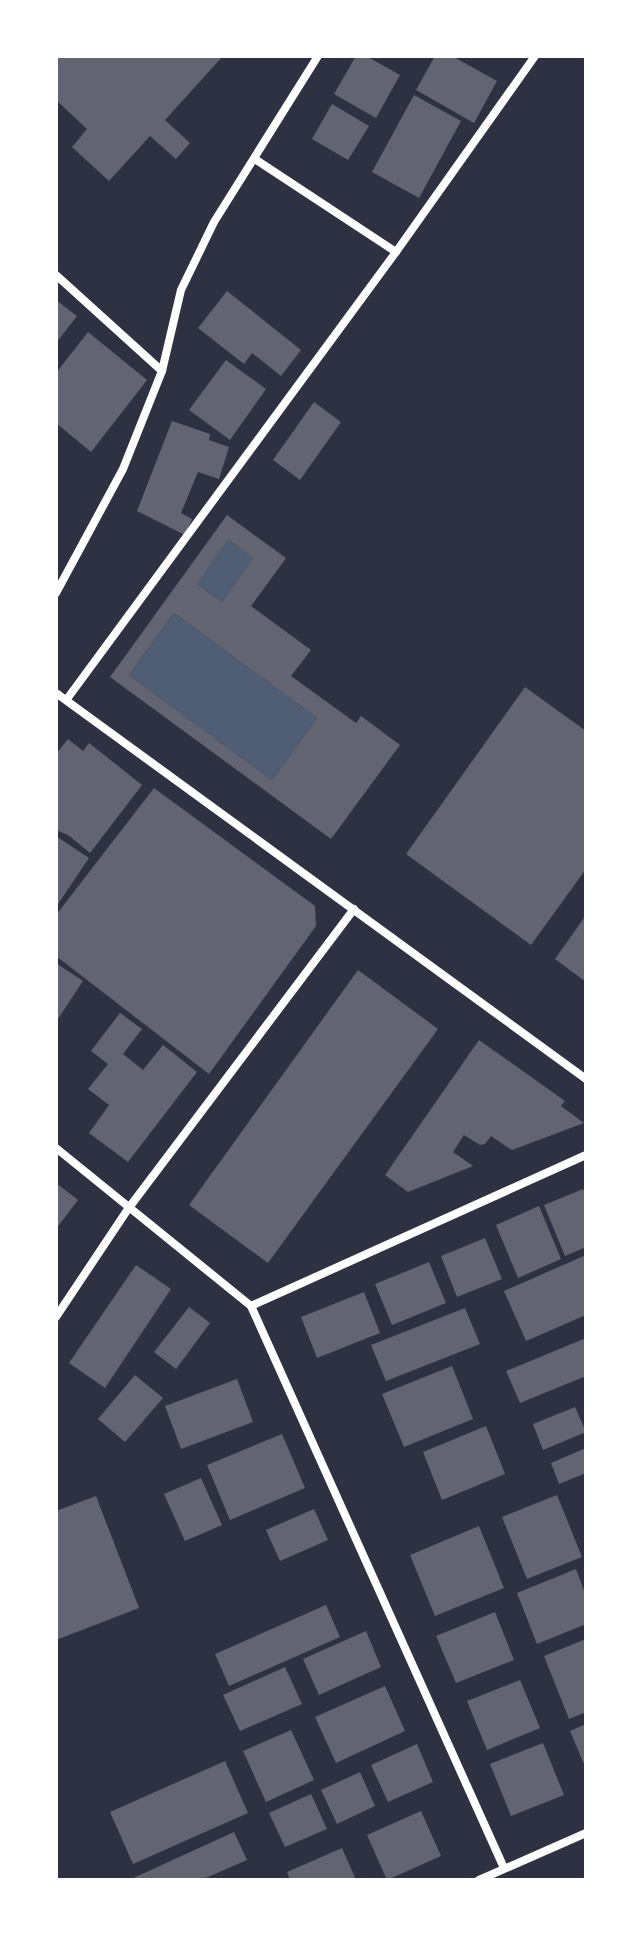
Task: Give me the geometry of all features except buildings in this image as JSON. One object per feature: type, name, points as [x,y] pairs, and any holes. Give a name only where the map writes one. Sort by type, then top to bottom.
[{"type":"street","points":[[56,593],[123,469],[162,371],[181,290],[214,222],[318,56]]},
{"type":"street","points":[[67,699],[396,252],[535,56]]},
{"type":"street","points":[[255,159],[396,252]]},
{"type":"street","points":[[56,275],[162,371]]},
{"type":"street","points":[[56,693],[586,1079]]},
{"type":"street","points":[[56,1317],[128,1209],[354,909]]},
{"type":"street","points":[[56,1148],[251,1306],[504,1868]]},
{"type":"street","points":[[251,1306],[586,1155]]},
{"type":"street","points":[[479,1880],[586,1833]]},
{"type":"water","points":[[228,540],[253,558],[222,602],[197,584]]},
{"type":"water","points":[[174,613],[317,718],[272,780],[129,675]]}]
